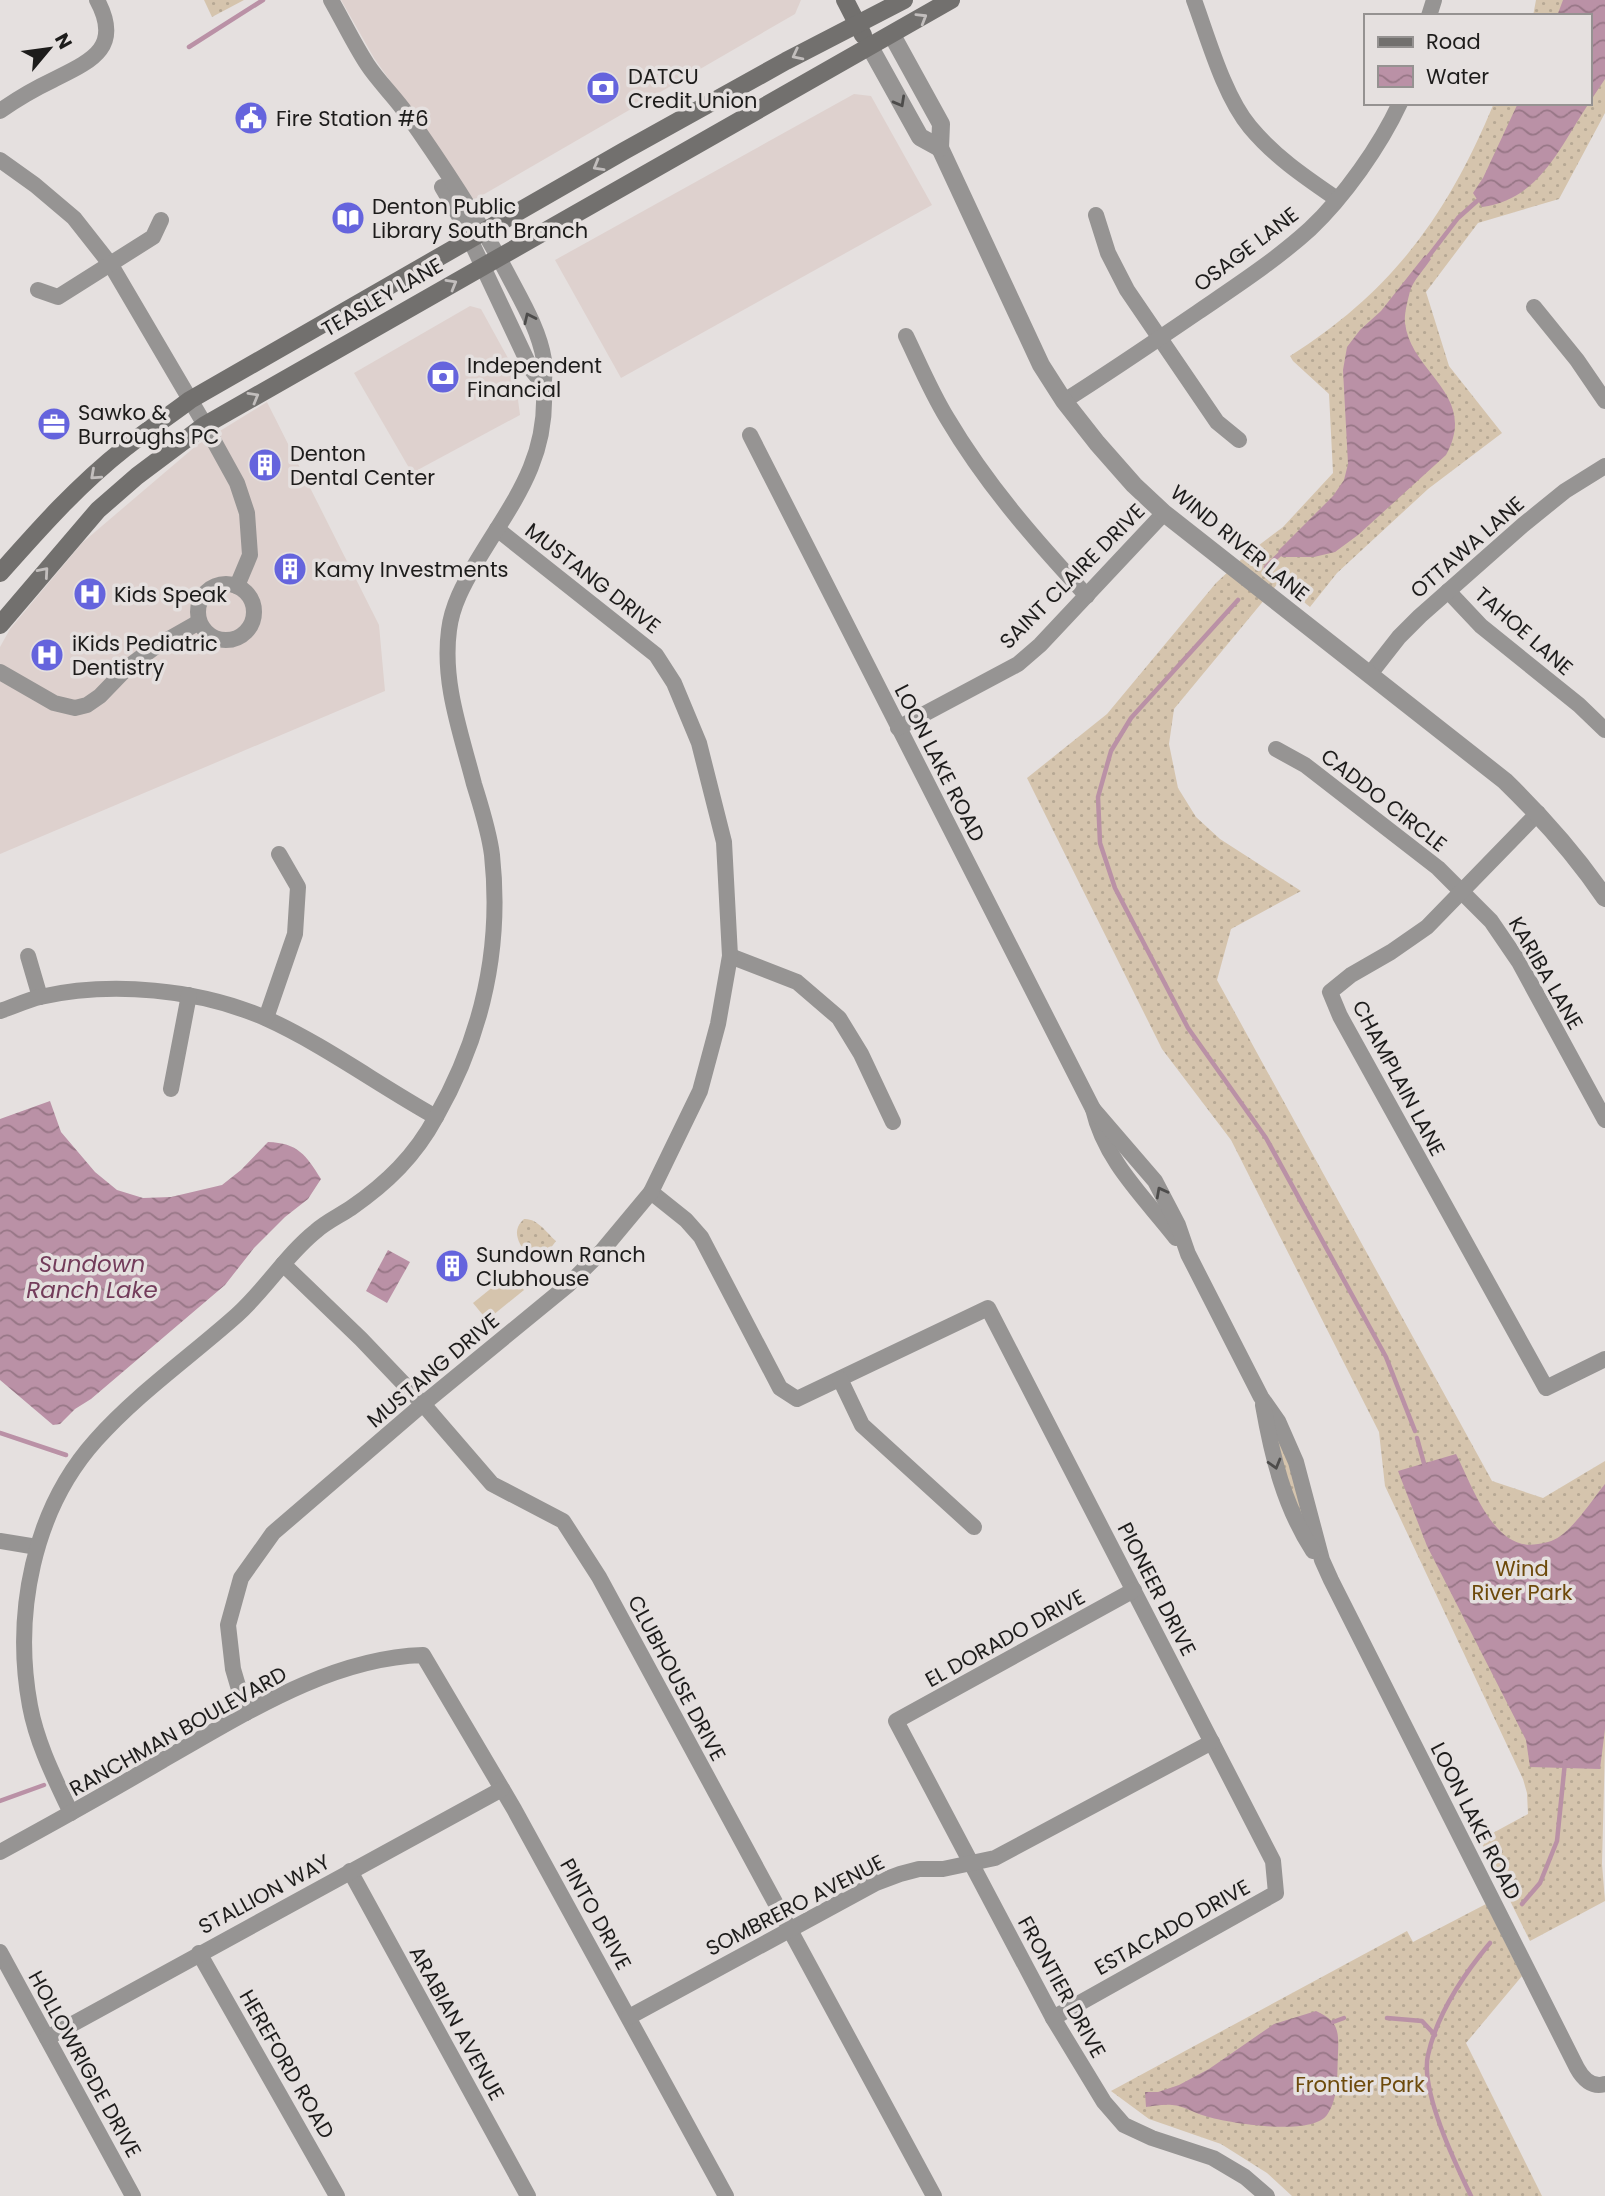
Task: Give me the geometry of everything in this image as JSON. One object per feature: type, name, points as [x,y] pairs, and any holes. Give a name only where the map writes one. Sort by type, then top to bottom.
[{"type":"main road","points":[[845,0],[870,47]]},
{"type":"main road","name":"TEASLEY LANE","points":[[0,573],[70,496],[124,448],[190,400],[786,61],[858,25],[876,7],[904,0]]},
{"type":"main road","name":"TEASLEY LANE","points":[[0,625],[98,510],[137,476],[205,425],[951,0]]},
{"type":"main road","points":[[876,7],[892,34]]},
{"type":"street","points":[[0,111],[96,56],[106,40],[107,28],[106,16],[97,0]]},
{"type":"street","points":[[71,1813],[43,1752],[30,1705],[24,1639],[26,1600],[37,1547],[51,1508],[72,1471],[93,1443],[126,1409],[261,1293],[283,1264],[317,1230],[387,1181],[410,1157],[436,1117],[463,1063],[488,984],[495,909],[492,855],[451,696],[446,663],[452,609],[536,459],[545,415],[543,384],[531,369],[491,262],[477,236],[402,107],[370,68],[331,0]]},
{"type":"street","points":[[1194,0],[1227,87],[1248,126],[1284,162],[1337,199]]},
{"type":"street","name":"WIND RIVER LANE","points":[[892,34],[941,124],[940,148],[1022,328],[1064,401],[1125,474],[1164,513],[1457,741],[1504,781],[1538,813],[1571,850],[1605,898]]},
{"type":"street","name":"WIND RIVER LANE","points":[[870,47],[920,137],[940,148]]},
{"type":"street","name":"OSAGE LANE","points":[[1064,401],[1116,369],[1251,276],[1310,229],[1337,199],[1385,135],[1399,105]]},
{"type":"street","points":[[0,160],[74,218],[111,265],[205,425],[237,483],[247,513],[250,555],[237,586]]},
{"type":"street","points":[[1096,215],[1108,253],[1127,290],[1217,422],[1238,440]]},
{"type":"street","points":[[38,290],[58,297],[153,237],[161,220]]},
{"type":"street","points":[[1534,307],[1577,360],[1605,401]]},
{"type":"street","points":[[906,336],[946,416],[984,476],[1029,534],[1087,596]]},
{"type":"street","name":"LOON LAKE ROAD","points":[[750,435],[1093,1109],[1155,1181],[1178,1225],[1188,1254],[1261,1397],[1278,1421],[1296,1462],[1322,1560],[1577,2068],[1589,2082],[1595,2085],[1605,2084]]},
{"type":"street","name":"OTTAWA LANE","points":[[1370,674],[1399,637],[1522,524],[1565,491],[1605,466]]},
{"type":"street","name":"SAINT CLAIRE DRIVE","points":[[898,728],[1018,664],[1040,645],[1164,513]]},
{"type":"street","name":"MUSTANG DRIVE","points":[[246,1713],[233,1669],[228,1625],[241,1578],[273,1533],[568,1285],[601,1252],[652,1192],[699,1091],[718,1024],[730,956],[724,842],[699,743],[674,683],[656,655],[497,529]]},
{"type":"street","points":[[227,583],[237,586],[252,602],[254,615],[251,624],[242,636],[222,640],[212,637],[199,622],[198,607],[208,590],[217,585],[227,583]]},
{"type":"street","name":"TAHOE LANE","points":[[1448,591],[1481,626],[1579,705],[1605,730]]},
{"type":"street","points":[[0,672],[54,703],[75,708],[87,705],[100,696],[128,667],[155,647],[199,622]]},
{"type":"street","name":"CADDO CIRCLE","points":[[1276,749],[1305,765],[1438,868],[1462,890]]},
{"type":"street","name":"CHAMPLAIN LANE","points":[[1538,813],[1427,927],[1391,952],[1350,975],[1330,992],[1340,1016],[1546,1388],[1605,1359]]},
{"type":"street","points":[[266,1018],[295,934],[298,887],[279,854]]},
{"type":"street","name":"KARIBA LANE","points":[[1462,890],[1491,921],[1519,962],[1605,1120]]},
{"type":"street","points":[[28,956],[40,997]]},
{"type":"street","points":[[730,956],[797,982],[839,1018],[893,1122]]},
{"type":"street","points":[[0,1011],[40,997],[108,988],[189,995],[230,1005],[266,1018],[436,1117]]},
{"type":"street","points":[[171,1089],[189,995]]},
{"type":"street","points":[[652,1192],[701,1237],[780,1388],[797,1399],[840,1378],[862,1425],[974,1527]]},
{"type":"street","name":"CLUBHOUSE DRIVE","points":[[283,1264],[361,1339],[492,1484],[563,1521],[599,1577],[934,2196]]},
{"type":"street","name":"PIONEER DRIVE","points":[[840,1378],[988,1308],[1273,1861],[1276,1894]]},
{"type":"street","points":[[0,1541],[37,1547]]},
{"type":"street","name":"EL DORADO DRIVE","points":[[896,1721],[1134,1591]]},
{"type":"street","name":"RANCHMAN BOULEVARD","points":[[0,1852],[246,1713],[317,1680],[395,1656],[424,1655]]},
{"type":"street","name":"PINTO DRIVE","points":[[424,1655],[502,1789],[726,2196]]},
{"type":"street","name":"FRONTIER DRIVE","points":[[896,1721],[1053,2018],[1104,2102],[1124,2125],[1152,2138],[1213,2158],[1245,2177],[1267,2196]]},
{"type":"street","name":"SOMBRERO AVENUE","points":[[629,2017],[789,1929],[900,1874],[919,1869],[943,1869],[995,1858],[1212,1742]]},
{"type":"street","name":"STALLION WAY","points":[[47,2038],[502,1789]]},
{"type":"street","name":"ARABIAN AVENUE","points":[[350,1871],[528,2196]]},
{"type":"street","name":"ESTACADO DRIVE","points":[[1053,2018],[1276,1894]]},
{"type":"street","name":"HOLLOWRIGDE DRIVE","points":[[0,1952],[133,2196]]},
{"type":"street","name":"HEREFORD ROAD","points":[[199,1953],[337,2196]]},
{"type":"shaded area","points":[[341,0],[801,0],[795,14],[474,200],[374,58]]},
{"type":"shaded area","points":[[854,94],[871,96],[932,205],[621,378],[555,260]]},
{"type":"shaded area","points":[[470,306],[481,309],[514,369],[520,415],[412,473],[354,373]]},
{"type":"shaded area","points":[[267,402],[379,625],[385,691],[0,854],[0,647],[10,629],[82,543],[197,445]]},
{"type":"green space","points":[[204,0],[244,0],[212,17]]},
{"type":"green space","name":"Wind River Park","points":[[1536,0],[1605,0],[1605,113],[1559,199],[1478,223],[1426,292],[1449,366],[1502,433],[1428,489],[1337,573],[1310,607],[1279,582],[1174,709],[1169,744],[1178,788],[1196,817],[1220,839],[1301,891],[1231,929],[1217,980],[1492,1481],[1543,1498],[1605,1461],[1605,1746],[1602,1864],[1605,1901],[1530,1941],[1480,1840],[1528,1814],[1523,1779],[1385,1486],[1379,1432],[1231,1140],[1162,1049],[1027,778],[1107,714],[1216,583],[1246,555],[1283,527],[1333,473],[1329,394],[1290,356],[1359,305],[1388,277],[1413,247],[1457,180],[1493,105],[1591,105],[1591,14],[1533,14]]},
{"type":"green space","points":[[524,1219],[537,1223],[556,1241],[550,1249],[550,1256],[542,1263],[533,1262],[519,1241],[517,1230]]},
{"type":"green space","points":[[510,1273],[524,1290],[487,1320],[473,1303]]},
{"type":"green space","points":[[1274,1426],[1288,1454],[1309,1528],[1288,1488]]},
{"type":"green space","name":"Frontier Park","points":[[1486,1904],[1522,1976],[1466,2043],[1542,2196],[1292,2196],[1267,2173],[1221,2144],[1149,2119],[1111,2091],[1407,1931],[1413,1942]]},
{"type":"water","points":[[1563,0],[1605,0],[1605,79],[1591,100],[1591,14],[1558,14]]},
{"type":"water","points":[[1517,105],[1588,105],[1546,169],[1519,194],[1482,207],[1473,193],[1483,178]]},
{"type":"water","points":[[1425,255],[1431,259],[1412,287],[1405,323],[1410,341],[1449,400],[1454,416],[1454,434],[1446,455],[1358,535],[1335,552],[1314,557],[1282,557],[1278,551],[1333,496],[1344,480],[1348,464],[1343,370],[1347,347],[1360,330],[1381,311]]},
{"type":"water","name":"Sundown Ranch Lake","points":[[50,1101],[61,1132],[95,1172],[117,1190],[143,1198],[171,1197],[222,1185],[268,1142],[287,1145],[300,1152],[321,1179],[308,1199],[285,1217],[254,1248],[225,1285],[91,1399],[75,1409],[60,1424],[53,1425],[0,1380],[0,1119]]},
{"type":"water","points":[[388,1250],[410,1262],[387,1303],[366,1291]]},
{"type":"water","points":[[1456,1454],[1486,1514],[1509,1538],[1522,1544],[1545,1543],[1560,1536],[1580,1517],[1605,1484],[1605,1729],[1600,1769],[1530,1767],[1526,1740],[1427,1546],[1398,1471]]},
{"type":"water","points":[[1316,2011],[1336,2027],[1338,2045],[1334,2101],[1327,2115],[1318,2122],[1286,2127],[1267,2126],[1213,2118],[1176,2106],[1146,2107],[1145,2092],[1158,2092],[1179,2085],[1209,2069],[1274,2024]]},
{"type":"waterway","points":[[189,47],[263,0]]},
{"type":"waterway","points":[[1428,257],[1458,218],[1477,201]]},
{"type":"waterway","points":[[1266,567],[1280,554]]},
{"type":"waterway","points":[[1238,600],[1131,718],[1111,751],[1098,797],[1100,843],[1115,888],[1188,1028],[1266,1138],[1386,1357],[1415,1431]]},
{"type":"waterway","points":[[0,1433],[66,1455]]},
{"type":"waterway","points":[[1417,1438],[1425,1467]]},
{"type":"waterway","points":[[1522,1904],[1540,1883],[1557,1841],[1565,1762]]},
{"type":"waterway","points":[[0,1801],[44,1785]]},
{"type":"waterway","points":[[1471,2196],[1440,2126],[1429,2087],[1428,2055],[1438,2025],[1453,1995],[1490,1943]]},
{"type":"waterway","points":[[1333,2022],[1344,2018]]},
{"type":"waterway","points":[[1387,2018],[1422,2021],[1435,2035]]},
{"type":"place","name":"DATCU Credit Union","points":[[603,88]]},
{"type":"place","name":"Fire Station #6","points":[[251,118]]},
{"type":"place","name":"Denton Public Library South Branch","points":[[348,218]]},
{"type":"place","name":"Independent Financial","points":[[443,377]]},
{"type":"place","name":"Sawko & Burroughs PC","points":[[54,424]]},
{"type":"place","name":"Denton Dental Center","points":[[265,465]]},
{"type":"place","name":"Kamy Investments","points":[[290,569]]},
{"type":"place","name":"Kids Speak","points":[[90,594]]},
{"type":"place","name":"iKids Pediatric Dentistry","points":[[47,655]]},
{"type":"place","name":"Sundown Ranch Clubhouse","points":[[452,1266]]}]
